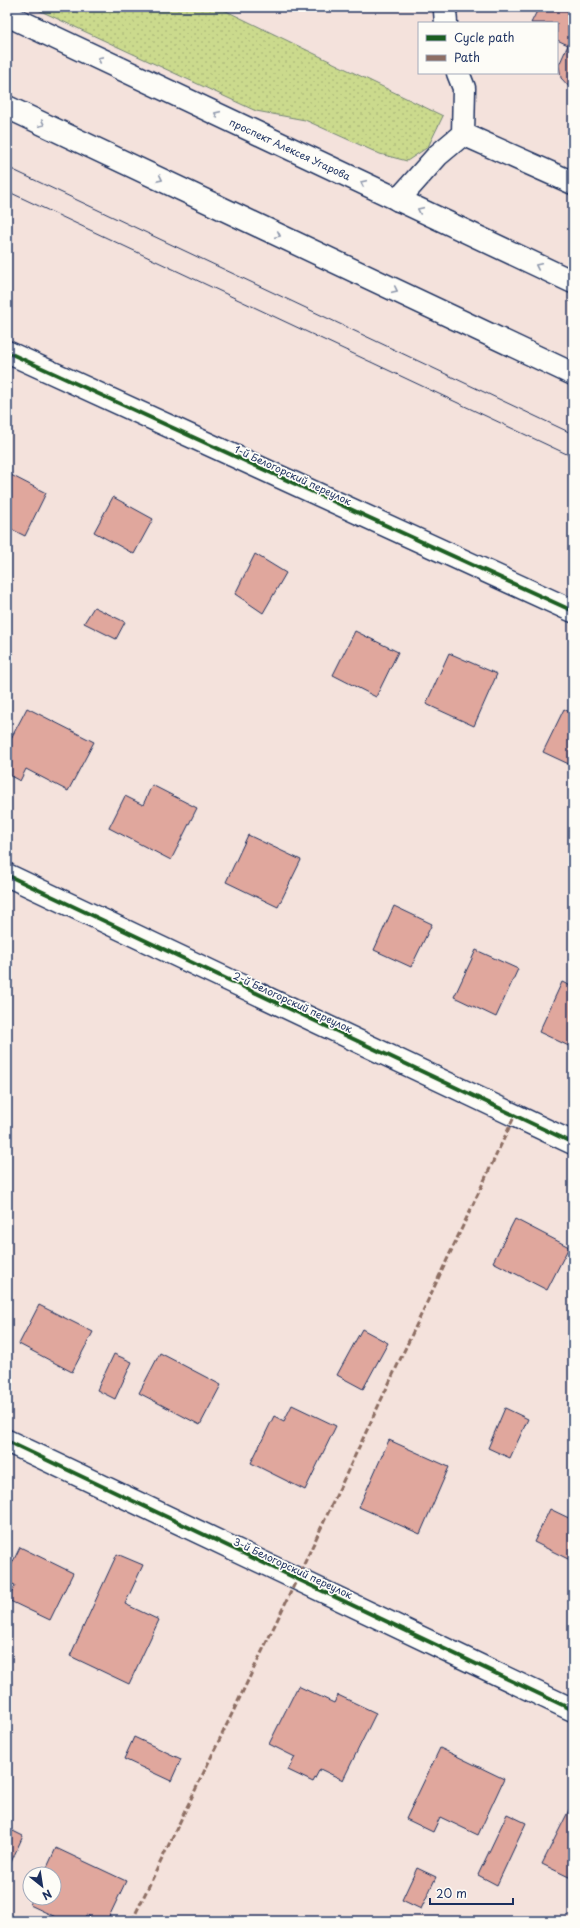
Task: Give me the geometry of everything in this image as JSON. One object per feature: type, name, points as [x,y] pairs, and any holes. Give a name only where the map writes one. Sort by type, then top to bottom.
[{"type":"street","points":[[446,22],[445,11],[447,7]]},
{"type":"street","name":"проспект Алексея Угарова","points":[[7,15],[573,282]]},
{"type":"street","points":[[398,200],[438,155],[463,134],[464,88],[458,74]]},
{"type":"street","points":[[7,107],[573,374]]},
{"type":"street","points":[[463,134],[573,183]]},
{"type":"street","name":"1-й Белогорский переулок","points":[[7,352],[573,611]]},
{"type":"street","name":"2-й Белогорский переулок","points":[[7,876],[573,1143]]},
{"type":"street","name":"3-й Белогорский переулок","points":[[7,1441],[573,1710]]},
{"type":"green space","points":[[32,7],[218,7],[443,116],[428,147],[407,161],[380,154],[305,120],[256,111]]},
{"type":"building","points":[[539,7],[573,7],[573,91],[561,78],[559,65],[568,45],[558,40],[558,22],[532,22]]},
{"type":"building","points":[[7,473],[46,493],[25,536],[7,527]]},
{"type":"building","points":[[113,497],[153,519],[134,554],[94,532]]},
{"type":"building","points":[[255,554],[286,573],[263,613],[235,594]]},
{"type":"building","points":[[94,607],[125,622],[116,639],[84,623]]},
{"type":"building","points":[[355,631],[398,652],[376,697],[333,675]]},
{"type":"building","points":[[449,653],[497,674],[474,726],[426,704]]},
{"type":"building","points":[[27,708],[94,742],[68,791],[26,769],[20,781],[7,774],[7,746]]},
{"type":"building","points":[[564,709],[573,714],[573,766],[543,752]]},
{"type":"building","points":[[152,785],[197,808],[171,860],[109,828],[125,796],[143,805]]},
{"type":"building","points":[[248,835],[301,860],[278,907],[226,882]]},
{"type":"building","points":[[394,906],[432,924],[411,967],[374,950]]},
{"type":"building","points":[[476,950],[518,969],[496,1017],[454,997]]},
{"type":"building","points":[[562,982],[573,987],[573,1048],[539,1032]]},
{"type":"building","points":[[515,1219],[569,1247],[547,1290],[493,1262]]},
{"type":"building","points":[[39,1305],[93,1332],[72,1372],[19,1344]]},
{"type":"building","points":[[362,1329],[388,1343],[363,1389],[337,1375]]},
{"type":"building","points":[[160,1353],[221,1385],[200,1425],[139,1393]]},
{"type":"building","points":[[114,1354],[132,1362],[115,1399],[97,1390]]},
{"type":"building","points":[[292,1405],[336,1426],[305,1490],[251,1463],[274,1416],[284,1421]]},
{"type":"building","points":[[505,1408],[528,1419],[510,1458],[488,1448]]},
{"type":"building","points":[[389,1440],[449,1467],[420,1534],[359,1507]]},
{"type":"building","points":[[550,1509],[573,1520],[572,1561],[534,1542]]},
{"type":"building","points":[[20,1547],[73,1573],[50,1620],[8,1600],[15,1585],[7,1582],[7,1574]]},
{"type":"building","points":[[117,1554],[143,1565],[125,1604],[159,1620],[129,1684],[70,1656]]},
{"type":"building","points":[[298,1686],[334,1703],[338,1695],[376,1713],[343,1780],[320,1769],[313,1782],[288,1770],[295,1757],[269,1744]]},
{"type":"building","points":[[134,1737],[181,1759],[171,1781],[124,1759]]},
{"type":"building","points":[[440,1748],[504,1779],[478,1835],[440,1817],[433,1832],[406,1819]]},
{"type":"building","points":[[570,1808],[573,1809],[573,1879],[542,1864]]},
{"type":"building","points":[[507,1814],[526,1823],[497,1885],[478,1875]]},
{"type":"building","points":[[7,1828],[23,1836],[7,1871]]},
{"type":"building","points":[[56,1848],[126,1881],[107,1921],[100,1921],[86,1915],[83,1921],[64,1921],[32,1906],[62,1906],[62,1866],[48,1866]]},
{"type":"building","points":[[417,1868],[436,1877],[421,1909],[402,1900]]},
{"type":"tram line","points":[[7,167],[573,434]]},
{"type":"tram line","points":[[7,191],[573,457]]},
{"type":"marked path","points":[[132,1921],[297,1579],[515,1115]]},
{"type":"cycle path","points":[[7,352],[573,611]]},
{"type":"cycle path","points":[[7,875],[573,1143]]},
{"type":"cycle path","points":[[7,1441],[573,1710]]}]
